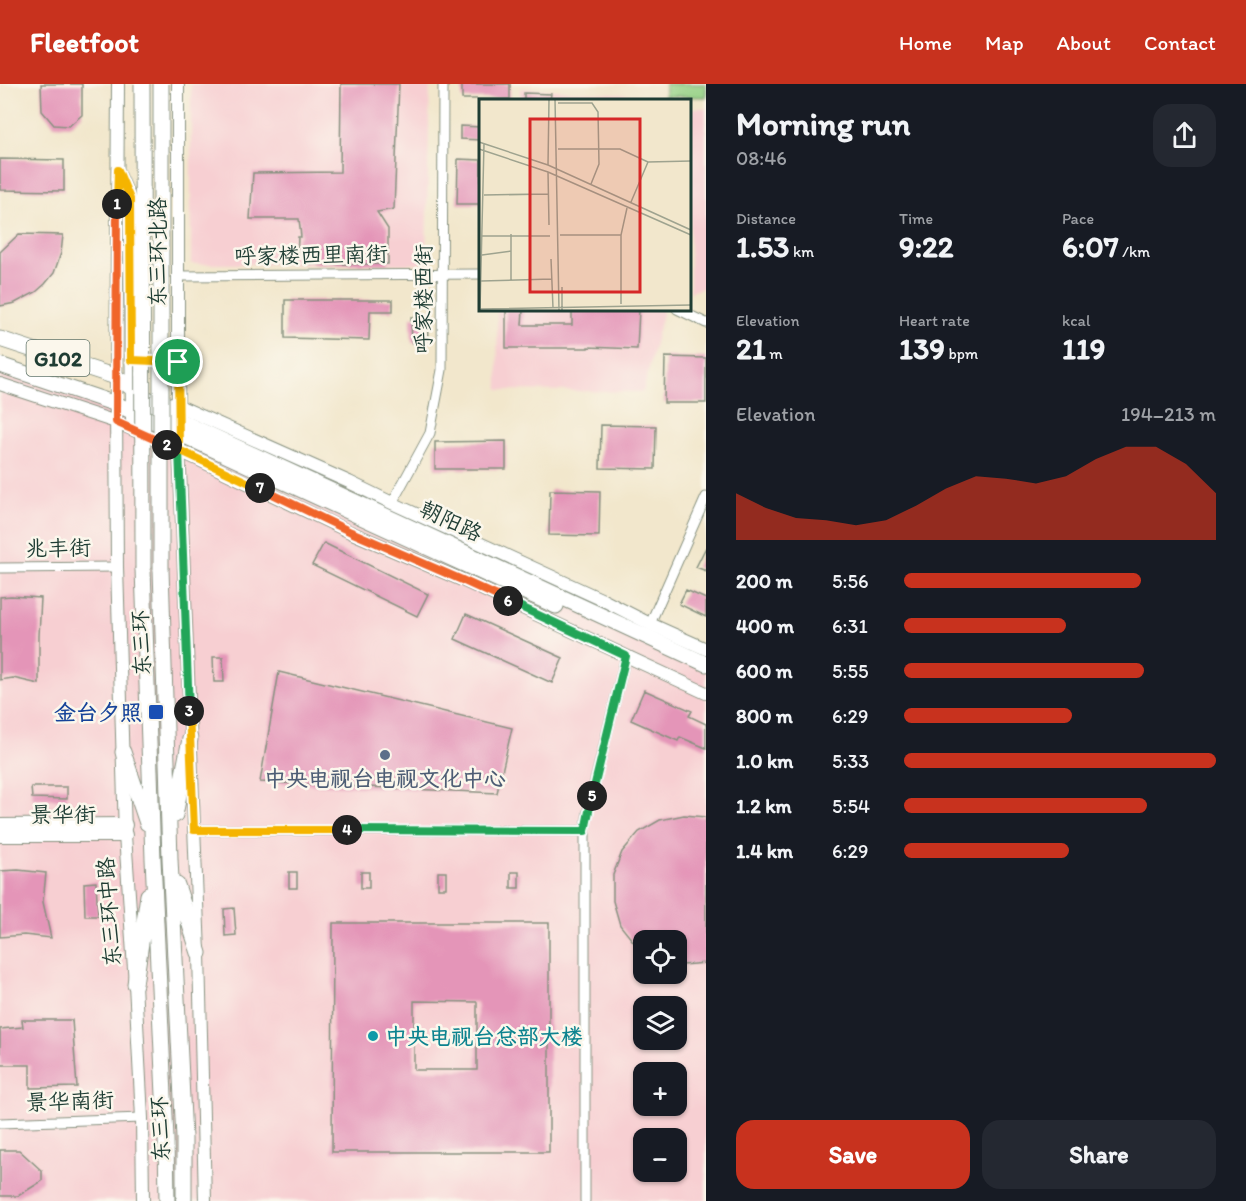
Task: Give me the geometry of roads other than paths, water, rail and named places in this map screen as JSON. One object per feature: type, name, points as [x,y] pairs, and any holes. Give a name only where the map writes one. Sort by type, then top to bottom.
[{"type":"highway","name":"东三环","points":[[142,84],[143,569],[167,1201]]},
{"type":"highway","name":"东三环","points":[[161,84],[161,569],[169,842],[184,1138],[184,1201]]},
{"type":"highway","name":"G102","points":[[0,339],[116,377],[178,419]]},
{"type":"highway","name":"G102","points":[[0,365],[132,411],[178,419]]},
{"type":"highway","name":"朝阳路","points":[[178,419],[706,664]]},
{"type":"highway","name":"朝阳路","points":[[178,419],[290,485],[706,675]]},
{"type":"highway","points":[[169,842],[190,739]]},
{"type":"highway","points":[[123,752],[153,841]]},
{"type":"highway","points":[[135,984],[153,859]]},
{"type":"highway","points":[[170,859],[199,952]]},
{"type":"main road","name":"景华街","points":[[0,826],[125,830]]},
{"type":"main road","name":"景华街","points":[[0,836],[125,830]]},
{"type":"street","name":"东三环北路","points":[[116,404],[118,84]]},
{"type":"street","name":"东三环北路","points":[[178,84],[179,450]]},
{"type":"street","name":"呼家楼西街","points":[[392,503],[430,433],[442,370],[442,84]]},
{"type":"street","points":[[118,170],[130,199],[132,429]]},
{"type":"street","name":"呼家楼西里南街","points":[[178,276],[479,274]]},
{"type":"street","points":[[679,310],[706,323]]},
{"type":"street","points":[[116,360],[178,362]]},
{"type":"street","points":[[0,384],[132,429],[351,532],[462,580],[706,693]]},
{"type":"street","name":"东三环中路","points":[[116,404],[117,567],[125,830],[142,1118],[143,1201]]},
{"type":"street","name":"朝阳路","points":[[178,419],[349,482],[706,649]]},
{"type":"street","points":[[179,450],[199,952],[205,1201]]},
{"type":"street","points":[[650,624],[706,497]]},
{"type":"street","name":"兆丰街","points":[[0,568],[117,567]]},
{"type":"street","points":[[585,1201],[585,831],[589,806],[626,656]]},
{"type":"street","points":[[194,830],[585,831]]},
{"type":"street","name":"景华南街","points":[[0,1123],[142,1118]]},
{"type":"place","name":"金台夕照","points":[[156,712]]},
{"type":"place","name":"中央电视台电视文化中心","points":[[385,755]]},
{"type":"place","name":"中央电视台总部大楼","points":[[373,1036]]}]
